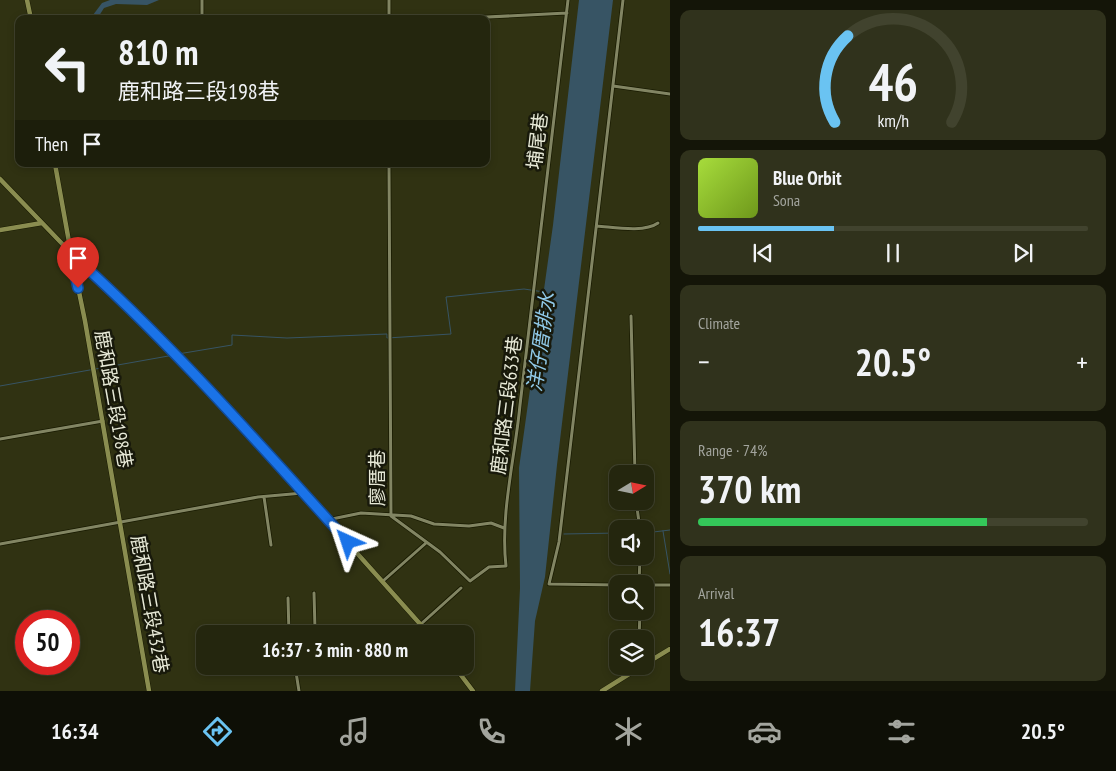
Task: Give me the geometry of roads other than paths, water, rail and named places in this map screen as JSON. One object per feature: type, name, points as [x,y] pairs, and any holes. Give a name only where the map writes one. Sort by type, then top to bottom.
[{"type":"street","points":[[27,0],[30,15]]},
{"type":"street","points":[[202,0],[202,15]]},
{"type":"street","points":[[389,0],[389,15]]},
{"type":"street","name":"埔尾巷","points":[[534,285],[568,0]]},
{"type":"street","points":[[609,585],[550,584],[559,542],[623,0]]},
{"type":"street","points":[[490,17],[567,13]]},
{"type":"street","points":[[613,86],[670,94]]},
{"type":"street","name":"鹿和路三段198巷","points":[[56,167],[121,522]]},
{"type":"street","name":"廖厝巷","points":[[389,167],[391,516]]},
{"type":"street","points":[[0,179],[70,253],[106,284],[238,420],[421,624],[461,588]]},
{"type":"street","points":[[0,230],[42,223]]},
{"type":"street","points":[[597,226],[637,229],[658,223]]},
{"type":"street","name":"鹿和路三段633巷","points":[[426,543],[440,552],[470,580],[489,567],[506,566],[504,528],[516,444],[534,285]]},
{"type":"street","points":[[631,316],[635,465]]},
{"type":"street","points":[[0,439],[103,421]]},
{"type":"street","name":"鹿和路三段432巷","points":[[0,544],[264,497],[303,493]]},
{"type":"street","points":[[264,497],[271,545]]},
{"type":"street","points":[[327,520],[361,513],[411,516],[434,524],[469,526],[491,523],[504,528]]},
{"type":"street","points":[[383,581],[426,543],[391,516]]},
{"type":"street","name":"鹿和路三段432巷","points":[[121,522],[149,691]]},
{"type":"street","points":[[654,585],[670,585]]},
{"type":"street","points":[[314,593],[315,625]]},
{"type":"street","points":[[288,598],[288,625]]},
{"type":"street","points":[[654,659],[670,649]]},
{"type":"street","points":[[296,675],[299,691]]},
{"type":"street","points":[[461,675],[473,691]]},
{"type":"street","points":[[602,691],[627,675]]},
{"type":"water","points":[[110,0],[159,0],[147,5],[116,4],[104,8],[100,15],[93,15],[102,3]]},
{"type":"water","name":"洋仔厝排水","points":[[579,0],[613,0],[545,577],[535,621],[530,691],[515,691],[520,588],[519,468],[553,225]]},
{"type":"waterway","name":"洋仔厝排水","points":[[178,354],[232,345],[232,335],[287,338],[387,334],[387,338],[451,334],[446,297],[524,289],[544,292]]},
{"type":"waterway","points":[[0,386],[174,355]]},
{"type":"waterway","points":[[654,532],[670,530]]},
{"type":"waterway","points":[[663,531],[670,574]]},
{"type":"waterway","points":[[564,534],[609,533]]}]
